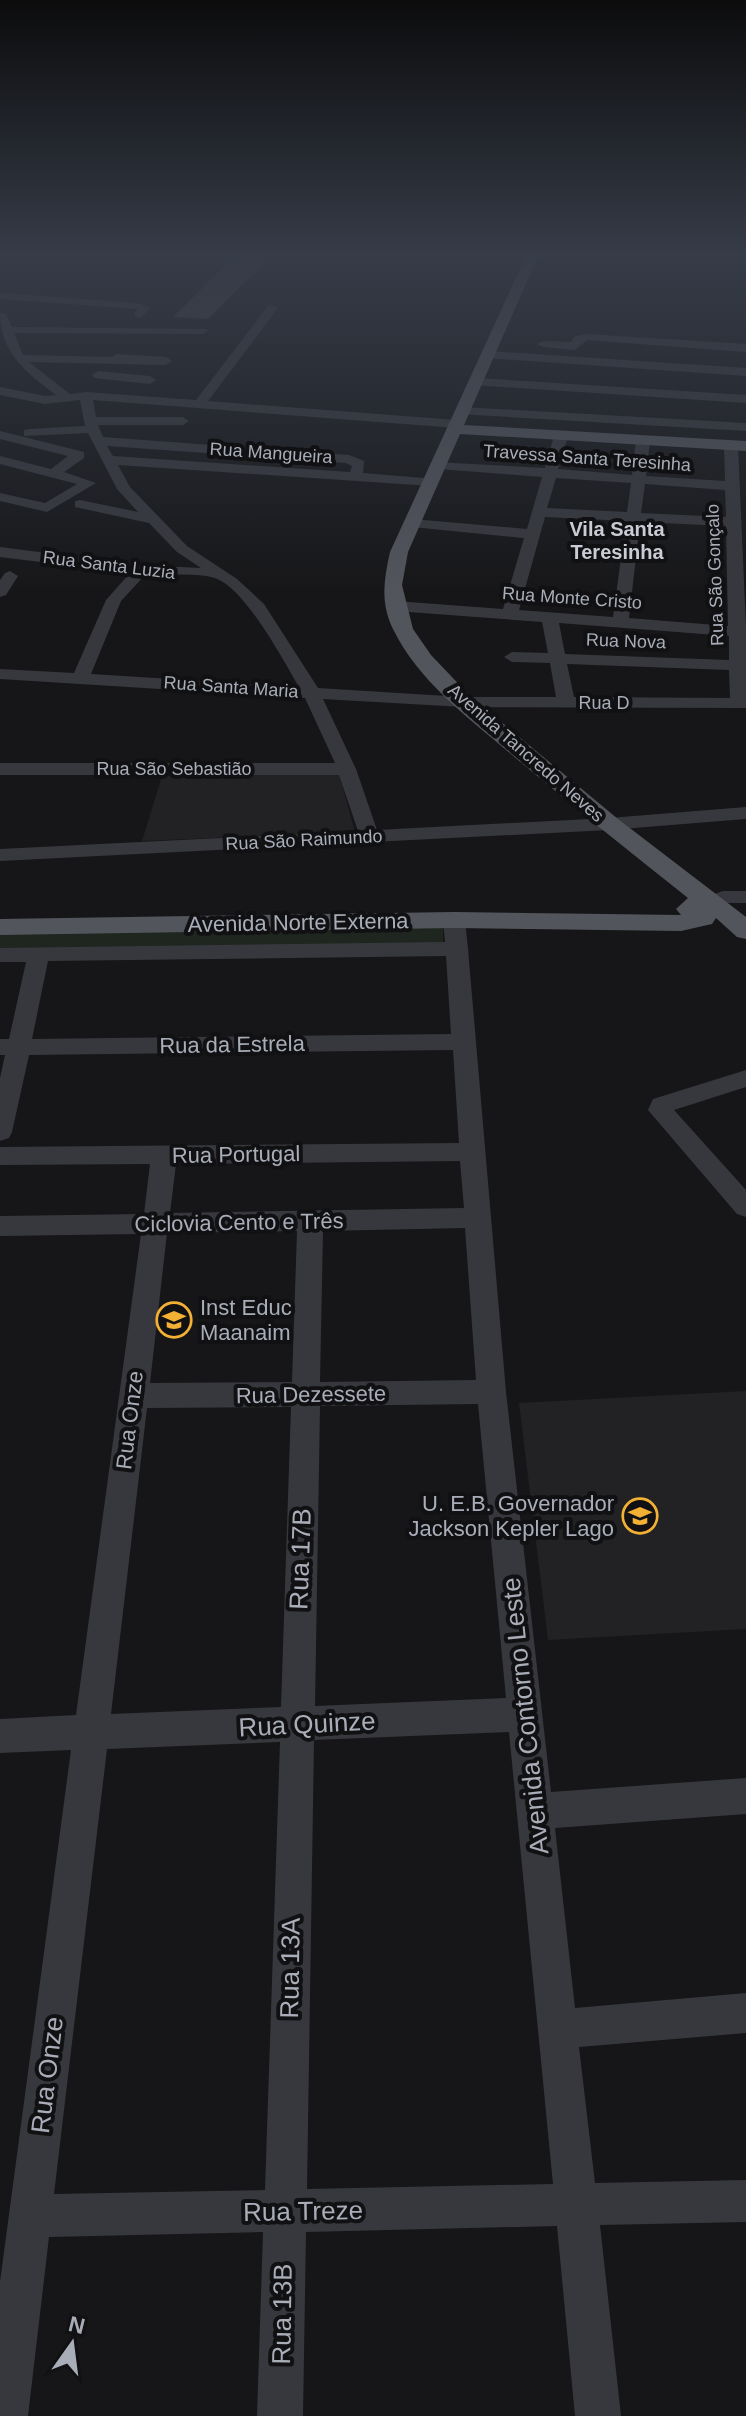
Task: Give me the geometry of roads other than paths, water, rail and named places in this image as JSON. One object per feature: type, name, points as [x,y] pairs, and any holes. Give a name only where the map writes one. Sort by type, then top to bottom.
[{"type":"main road","name":"Avenida Tancredo Neves","points":[[484,369],[412,523],[393,575],[395,606],[403,629],[423,659],[463,702],[714,914]]},
{"type":"main road","points":[[457,424],[561,436],[739,446]]},
{"type":"main road","name":"Avenida Norte Externa","points":[[0,927],[595,920],[714,914]]},
{"type":"street","points":[[29,369],[76,396]]},
{"type":"street","points":[[76,396],[105,369]]},
{"type":"street","points":[[198,406],[226,369]]},
{"type":"street","points":[[689,369],[746,372]]},
{"type":"street","points":[[34,374],[65,375]]},
{"type":"street","points":[[81,376],[150,380]]},
{"type":"street","points":[[477,382],[746,399]]},
{"type":"street","points":[[656,393],[659,385],[746,391]]},
{"type":"street","points":[[0,391],[37,399],[76,396],[457,424]]},
{"type":"street","name":"Rua Santa Luzia","points":[[76,396],[124,489],[182,549],[219,574],[258,607],[312,693],[347,769],[370,837]]},
{"type":"street","points":[[666,423],[666,415],[672,413],[746,418]]},
{"type":"street","points":[[12,436],[51,420]]},
{"type":"street","points":[[12,436],[192,421]]},
{"type":"street","points":[[266,424],[666,423],[746,427]]},
{"type":"street","points":[[94,430],[349,459],[359,464],[355,477]]},
{"type":"street","points":[[12,436],[79,455],[55,473]]},
{"type":"street","points":[[510,613],[561,436]]},
{"type":"street","points":[[621,621],[643,441]]},
{"type":"street","name":"Rua São Gonçalo","points":[[739,446],[732,486],[742,632],[739,665],[743,703]]},
{"type":"street","points":[[0,460],[89,483],[47,508],[0,497]]},
{"type":"street","name":"Rua Mangueira","points":[[109,460],[355,477],[435,474]]},
{"type":"street","name":"Travessa Santa Teresinha","points":[[435,474],[549,473],[732,486]]},
{"type":"street","points":[[80,504],[154,520]]},
{"type":"street","points":[[539,512],[734,522]]},
{"type":"street","points":[[412,523],[531,534]]},
{"type":"street","name":"Rua Santa Luzia","points":[[0,552],[141,570],[219,574]]},
{"type":"street","points":[[81,677],[114,600],[141,570]]},
{"type":"street","points":[[0,592],[10,576]]},
{"type":"street","name":"Rua Monte Cristo","points":[[395,606],[742,632]]},
{"type":"street","points":[[549,616],[566,703]]},
{"type":"street","name":"Rua Nova","points":[[512,657],[739,665]]},
{"type":"street","name":"Rua Santa Maria","points":[[0,674],[463,702]]},
{"type":"street","name":"Rua D","points":[[463,702],[743,703]]},
{"type":"street","name":"Rua São Sebastião","points":[[0,769],[347,769]]},
{"type":"street","name":"Rua São Raimundo","points":[[0,855],[609,824],[746,813]]},
{"type":"street","points":[[714,914],[746,897]]},
{"type":"street","name":"Avenida Contorno Leste","points":[[454,920],[491,1392],[598,2416]]},
{"type":"street","name":"Avenida Norte Externa","points":[[0,955],[457,949]]},
{"type":"street","points":[[0,1132],[9,1046],[39,954]]},
{"type":"street","name":"Rua da Estrela","points":[[9,1046],[464,1042]]},
{"type":"street","points":[[746,1078],[662,1105],[660,1110],[746,1207]]},
{"type":"street","name":"Rua Portugal","points":[[0,1156],[472,1152]]},
{"type":"street","name":"Rua Onze","points":[[5,2416],[164,1155]]},
{"type":"street","name":"Ciclovia Cento e Três","points":[[0,1226],[477,1218]]},
{"type":"street","name":"Rua 17B","points":[[296,1724],[310,1221]]},
{"type":"street","name":"Rua Dezessete","points":[[132,1396],[491,1392]]},
{"type":"street","name":"Rua Quinze","points":[[90,1734],[525,1714]]},
{"type":"street","name":"Rua 13A","points":[[285,2212],[296,1724]]},
{"type":"street","points":[[0,1736],[90,1734]]},
{"type":"street","points":[[535,1811],[746,1796]]},
{"type":"street","points":[[558,2029],[746,2013]]},
{"type":"street","name":"Rua Treze","points":[[30,2216],[576,2207],[746,2201]]},
{"type":"street","name":"Rua 13B","points":[[280,2416],[285,2212]]},
{"type":"place","name":"Inst Educ Maanaim","points":[[174,1320]]},
{"type":"place","name":"U. E.B. Governador Jackson Kepler Lago","points":[[640,1516]]},
{"type":"district","name":"Vila Santa Teresinha","points":[[617,540]]}]
